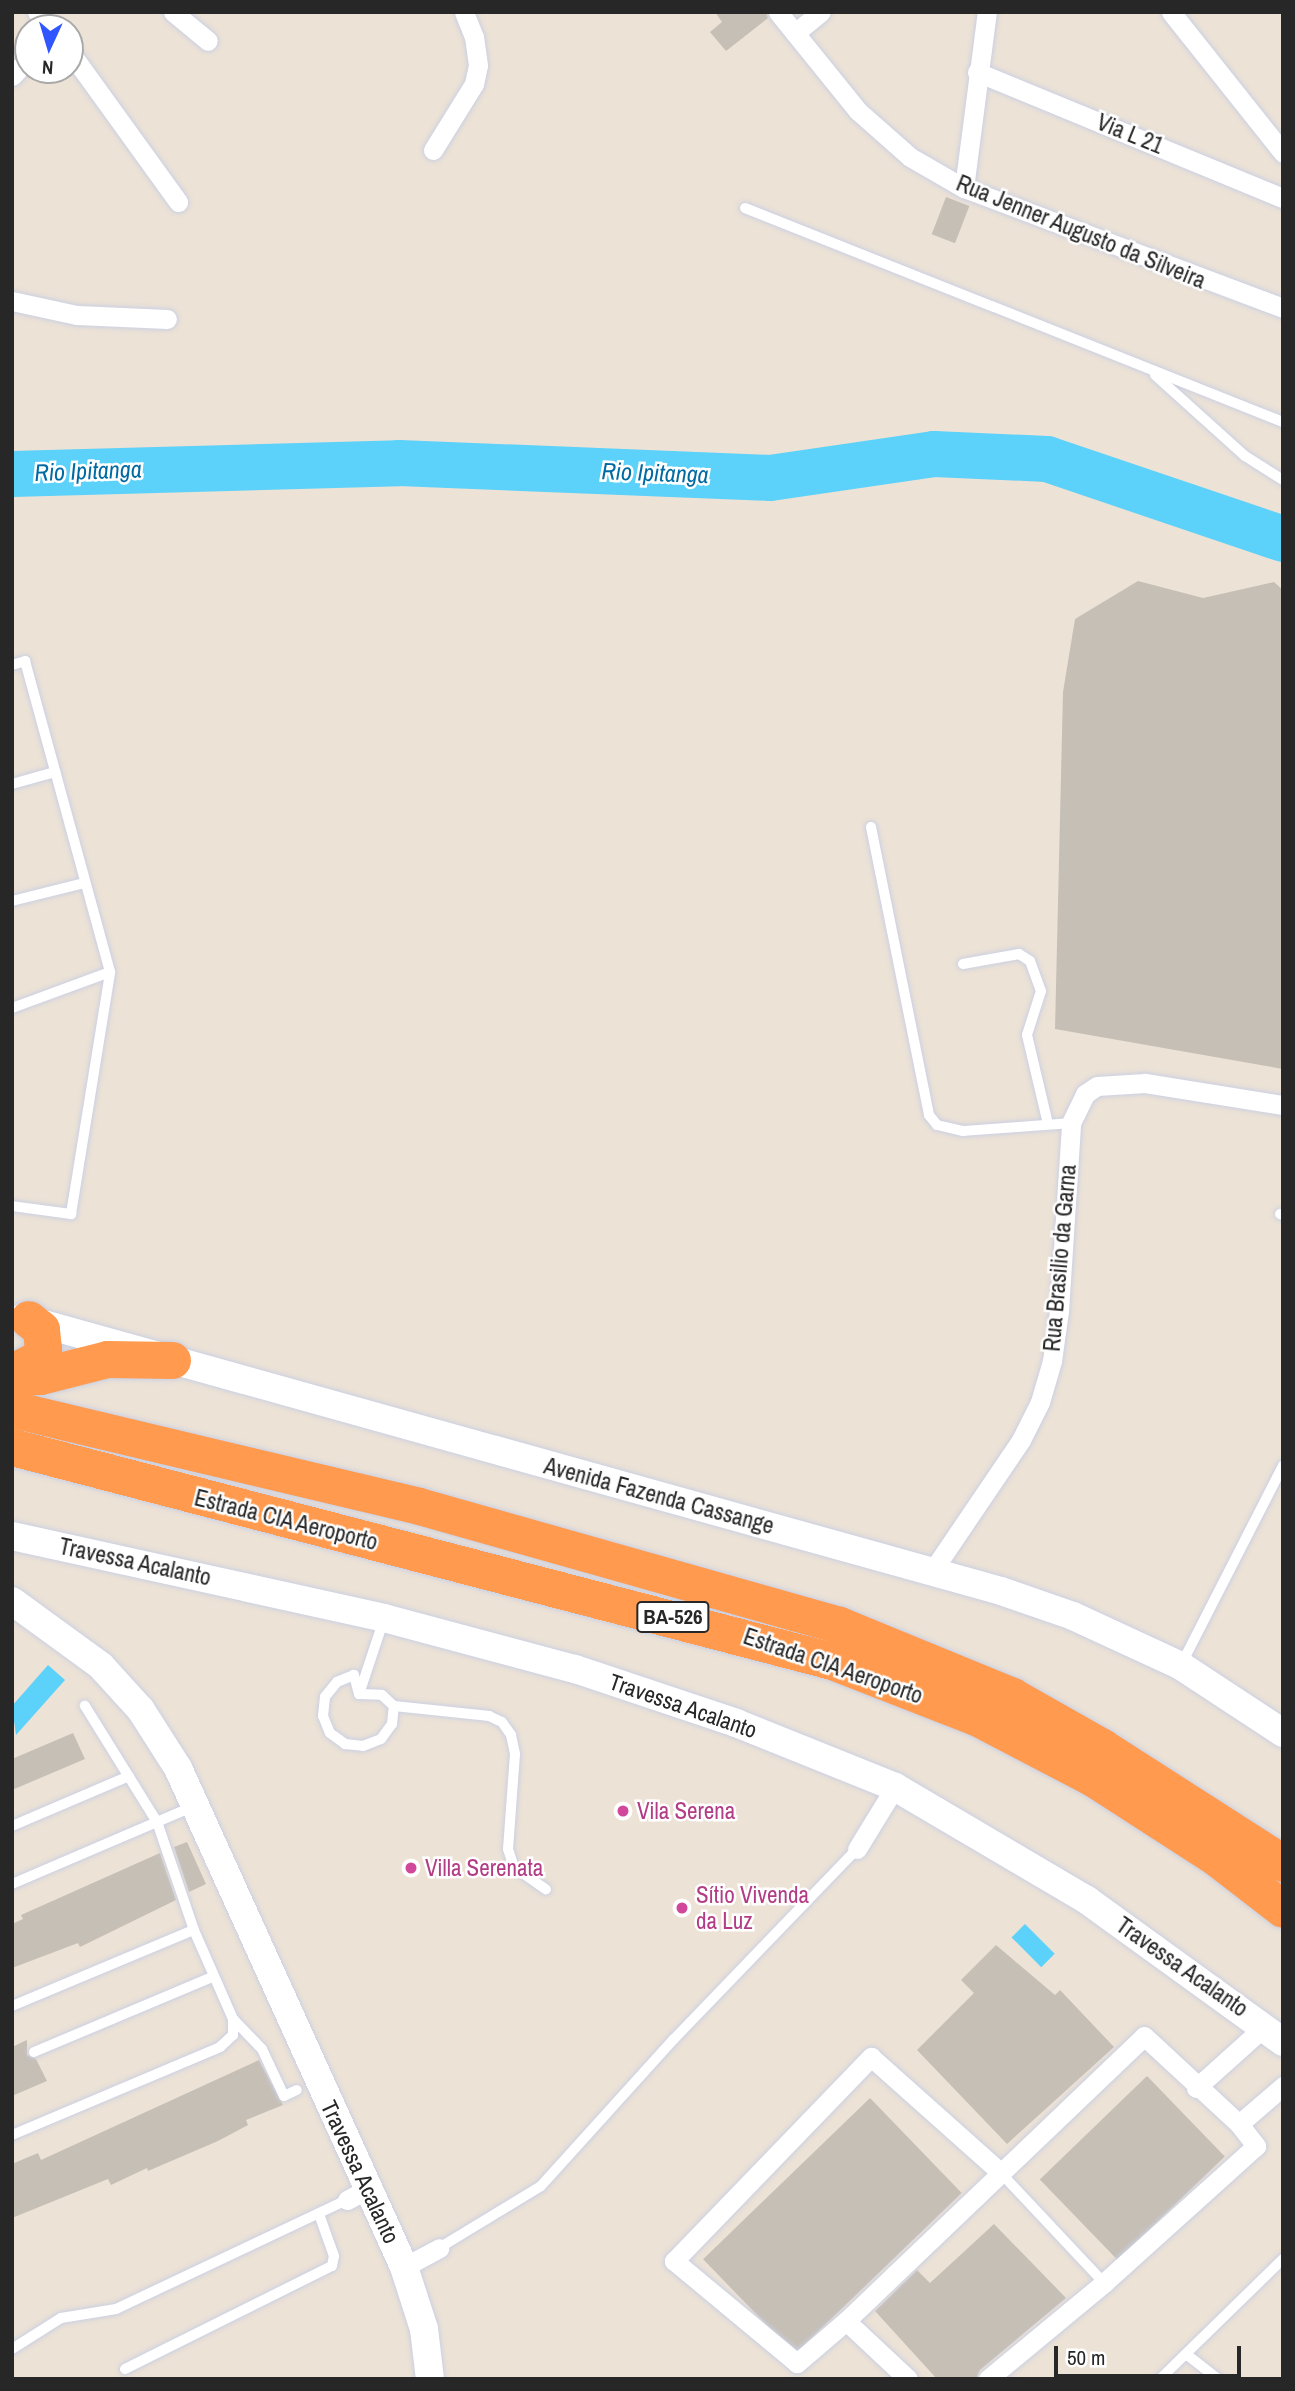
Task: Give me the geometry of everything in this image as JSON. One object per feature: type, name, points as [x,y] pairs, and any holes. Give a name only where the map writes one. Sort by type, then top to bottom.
[{"type":"highway","points":[[12,1374],[37,1359],[43,1349],[41,1329],[20,1317]]},
{"type":"highway","points":[[12,1374],[40,1376],[107,1359],[172,1360]]},
{"type":"highway","name":"Estrada CIA Aeroporto","points":[[12,1409],[457,1516],[839,1625],[1012,1696],[1102,1747],[1283,1863]]},
{"type":"highway","name":"Estrada CIA Aeroporto","points":[[12,1447],[832,1661],[976,1717],[1093,1778],[1217,1858],[1283,1909]]},
{"type":"main road","name":"Avenida Fazenda Cassange","points":[[20,1317],[933,1570],[1073,1616],[1181,1666],[1283,1733]]},
{"type":"main road","name":"Travessa Acalanto","points":[[12,1536],[384,1618],[575,1669],[736,1723],[895,1787],[1087,1900],[1274,2034]]},
{"type":"main road","name":"Travessa Acalanto","points":[[12,1601],[101,1666],[141,1710],[178,1768],[357,2194],[404,2267],[424,2329],[430,2379]]},
{"type":"street","points":[[173,12],[208,41]]},
{"type":"street","points":[[433,150],[476,75],[476,45],[464,12]]},
{"type":"street","name":"Rua Jenner Augusto da Silveira","points":[[778,12],[881,135],[964,188],[1283,308]]},
{"type":"street","points":[[795,33],[821,12]]},
{"type":"street","points":[[964,188],[986,12]]},
{"type":"street","points":[[1171,12],[1283,153]]},
{"type":"street","points":[[84,71],[178,202]]},
{"type":"street","name":"Via L 21","points":[[977,72],[1283,198]]},
{"type":"street","points":[[12,302],[77,315],[167,319]]},
{"type":"street","points":[[1071,1123],[1085,1094],[1115,1083],[1145,1083],[1283,1105]]},
{"type":"street","name":"Rua Brasilio da Garna","points":[[933,1570],[1021,1440],[1040,1402],[1052,1361],[1059,1311],[1071,1123]]},
{"type":"street","points":[[857,1849],[895,1787]]},
{"type":"street","points":[[1196,2088],[1274,2034]]},
{"type":"street","points":[[988,2379],[1104,2283],[1256,2146],[1239,2124],[1196,2088],[1144,2036],[999,2171],[846,2321],[797,2363],[674,2261],[871,2057],[999,2171]]},
{"type":"street","points":[[1239,2124],[1283,2086]]},
{"type":"street","points":[[404,2267],[439,2248]]},
{"type":"street","points":[[846,2321],[908,2379]]},
{"type":"lane","points":[[745,208],[789,229],[984,300],[1153,372],[1283,422]]},
{"type":"lane","points":[[1153,372],[1245,456],[1283,480]]},
{"type":"lane","points":[[12,664],[25,661],[110,972],[71,1214],[12,1206]]},
{"type":"lane","points":[[12,784],[55,772]]},
{"type":"lane","points":[[870,827],[929,1115],[948,1130],[1071,1123]]},
{"type":"lane","points":[[12,901],[84,883]]},
{"type":"lane","points":[[963,964],[1019,954],[1030,961],[1041,991],[1027,1035],[1048,1124]]},
{"type":"lane","points":[[12,1008],[110,972]]},
{"type":"lane","points":[[1181,1666],[1283,1466]]},
{"type":"lane","points":[[359,1694],[384,1618]]},
{"type":"lane","points":[[359,1694],[354,1675],[337,1682],[325,1697],[323,1716],[330,1733],[345,1744],[363,1746],[381,1739],[392,1724],[394,1706]]},
{"type":"lane","points":[[359,1694],[382,1695],[394,1706],[488,1716],[502,1722],[511,1735],[515,1754],[508,1849],[514,1867],[546,1889]]},
{"type":"lane","points":[[85,1706],[157,1822],[212,1977],[233,2018],[262,2049],[284,2095],[297,2090]]},
{"type":"lane","points":[[12,1826],[129,1776]]},
{"type":"lane","points":[[12,1884],[194,1806]]},
{"type":"lane","points":[[439,2248],[541,2186],[674,2039],[857,1849]]},
{"type":"lane","points":[[12,2006],[194,1930]]},
{"type":"lane","points":[[34,2052],[212,1977]]},
{"type":"lane","points":[[12,2135],[220,2048],[233,2035],[233,2018]]},
{"type":"lane","points":[[999,2171],[1104,2283]]},
{"type":"lane","points":[[12,2349],[61,2318],[116,2309],[357,2194]]},
{"type":"lane","points":[[125,2369],[332,2266],[334,2256],[319,2214]]},
{"type":"lane","points":[[1160,2379],[1283,2259]]},
{"type":"lane","points":[[1186,2354],[1218,2379]]},
{"type":"water","points":[[48,1665],[65,1680],[16,1735],[12,1706]]},
{"type":"water","points":[[1025,1924],[1055,1954],[1041,1967],[1012,1937]]},
{"type":"building","points":[[715,12],[766,12],[768,18],[726,51],[710,32],[722,22]]},
{"type":"building","points":[[946,197],[969,206],[955,243],[932,234]]},
{"type":"building","points":[[1138,581],[1203,598],[1274,582],[1283,590],[1283,1069],[1055,1029],[1063,692],[1075,619]]},
{"type":"building","points":[[73,1733],[85,1759],[12,1790],[12,1759]]},
{"type":"building","points":[[187,1842],[206,1884],[189,1892],[174,1847]]},
{"type":"building","points":[[160,1853],[176,1900],[80,1947],[78,1943],[12,1968],[12,1924],[23,1919],[21,1915]]},
{"type":"building","points":[[996,1945],[1055,1995],[1060,1990],[1114,2047],[1007,2144],[917,2050],[974,1993],[961,1980]]},
{"type":"building","points":[[27,2040],[27,2055],[36,2059],[47,2081],[12,2096],[12,2047]]},
{"type":"building","points":[[259,2060],[283,2105],[246,2120],[248,2125],[218,2141],[148,2171],[147,2168],[111,2185],[108,2179],[12,2218],[12,2164],[38,2153],[41,2160]]},
{"type":"building","points":[[1147,2076],[1225,2157],[1118,2260],[1040,2180]]},
{"type":"building","points":[[870,2098],[962,2193],[795,2354],[703,2259]]},
{"type":"building","points":[[994,2224],[1066,2298],[980,2370],[976,2379],[937,2379],[875,2311],[917,2270],[930,2283]]},
{"type":"waterway","name":"Rio Ipitanga","points":[[12,474],[399,463],[770,478],[934,454],[1047,459],[1283,539]]},
{"type":"place","name":"Vila Serena","points":[[623,1811]]},
{"type":"place","name":"Villa Serenata","points":[[411,1868]]},
{"type":"place","name":"Sítio Vivenda da Luz","points":[[682,1908]]}]
